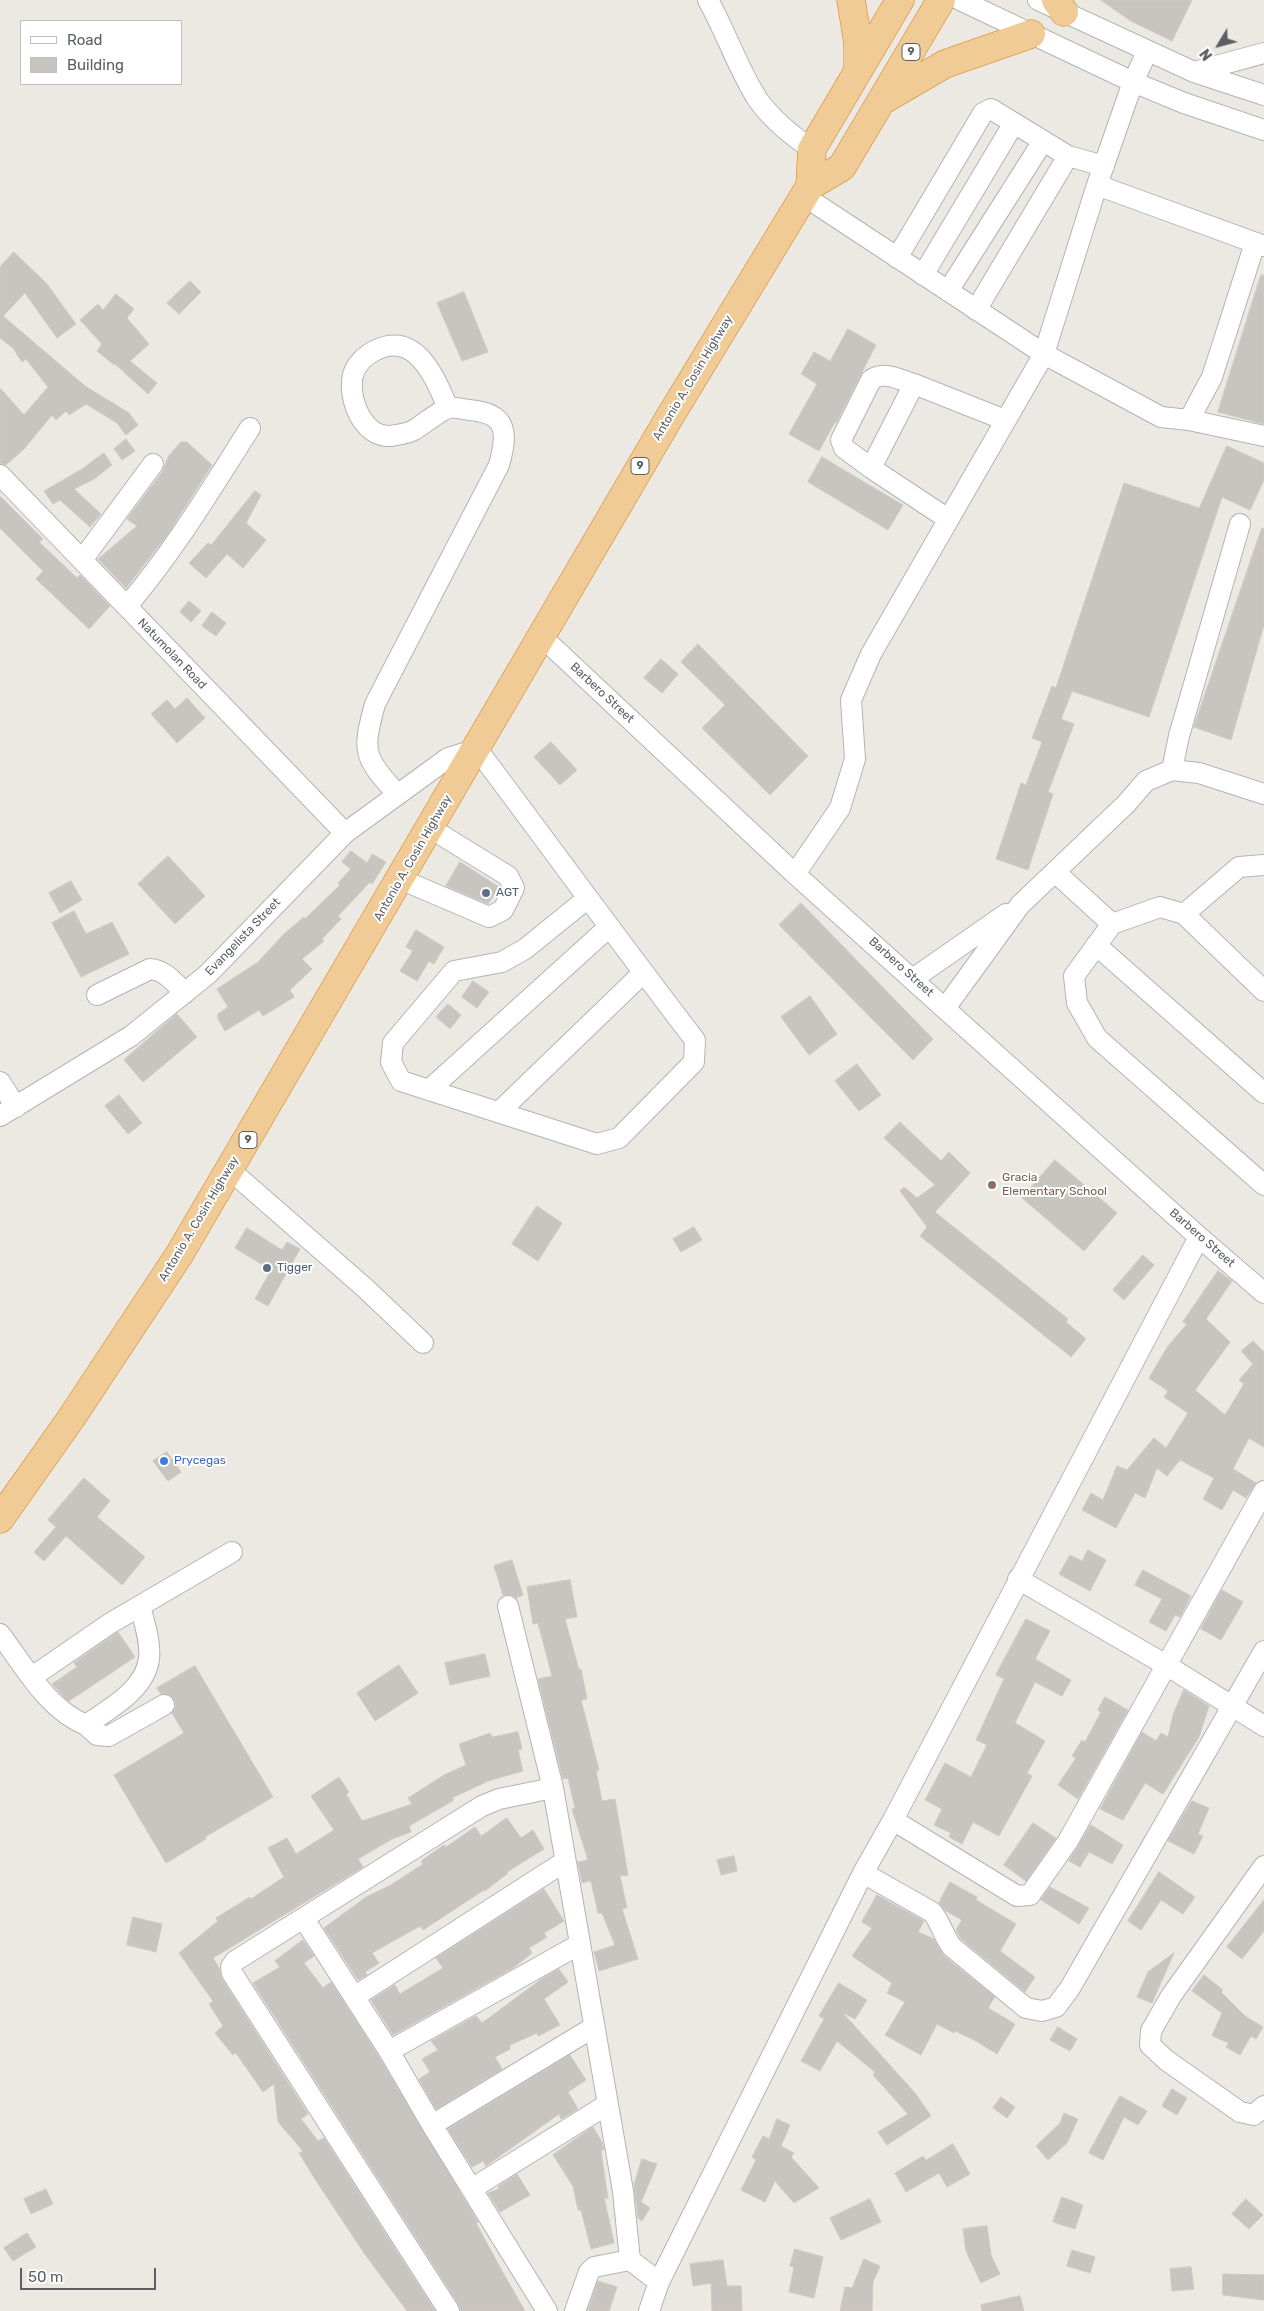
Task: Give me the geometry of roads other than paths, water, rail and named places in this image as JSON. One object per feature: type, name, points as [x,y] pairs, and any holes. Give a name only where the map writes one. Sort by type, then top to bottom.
[{"type":"highway","points":[[851,0],[858,43],[858,71]]},
{"type":"highway","name":"Antonio A. Cosin Highway","points":[[807,191],[812,149],[900,0]]},
{"type":"highway","name":"Antonio A. Cosin Highway","points":[[0,1519],[72,1417],[179,1256],[664,426],[807,191],[842,167],[941,0]]},
{"type":"highway","points":[[880,103],[918,78],[945,64],[1031,34]]},
{"type":"street","points":[[708,0],[758,99],[777,122],[812,149]]},
{"type":"street","points":[[960,0],[1133,82],[1184,103],[1264,130]]},
{"type":"street","points":[[1038,0],[1060,6],[1147,52],[1194,72],[1264,95]]},
{"type":"street","points":[[796,874],[840,808],[855,759],[851,700],[870,654],[1044,354],[1096,185],[1133,82],[1147,52]]},
{"type":"street","points":[[1194,72],[1264,53]]},
{"type":"street","points":[[898,258],[983,114],[991,109],[1068,156],[1104,166]]},
{"type":"street","points":[[923,275],[1014,124]]},
{"type":"street","points":[[948,291],[1043,141]]},
{"type":"street","points":[[976,310],[1068,156]]},
{"type":"street","points":[[1096,185],[1259,245],[1212,377],[1189,420]]},
{"type":"street","points":[[807,191],[898,258],[1044,354],[1161,417],[1189,420],[1264,436]]},
{"type":"street","points":[[396,794],[378,773],[368,754],[366,735],[375,704],[499,465],[505,444],[505,434],[501,422],[492,414],[483,411],[448,408],[412,432],[393,436],[377,434],[364,425],[353,396],[353,375],[358,363],[370,353],[383,347],[397,346],[407,349],[425,363],[435,377],[448,408]]},
{"type":"street","points":[[948,520],[844,448],[841,440],[870,380],[877,375],[883,375],[914,384],[1005,420]]},
{"type":"street","points":[[871,468],[914,384]]},
{"type":"street","points":[[126,606],[152,576],[179,538],[250,428]]},
{"type":"street","points":[[82,560],[153,464]]},
{"type":"street","name":"Natumolan Road","points":[[0,475],[345,833]]},
{"type":"street","points":[[1172,770],[1179,736],[1240,524]]},
{"type":"street","name":"Barbero Street","points":[[542,637],[796,874],[914,978],[1199,1237],[1264,1293]]},
{"type":"street","points":[[476,749],[588,898],[609,926],[643,973],[696,1040],[694,1062],[619,1138],[598,1144],[401,1081],[391,1062],[393,1043],[454,971],[502,962],[525,950],[588,898]]},
{"type":"street","name":"Evangelista Street","points":[[8,1112],[132,1036],[208,974],[345,833],[396,794],[448,758],[476,749]]},
{"type":"street","points":[[914,978],[1020,905],[1126,804],[1146,782],[1172,770],[1199,772],[1264,794]]},
{"type":"street","points":[[400,879],[489,917],[504,910],[514,888],[508,876],[430,828]]},
{"type":"street","points":[[1184,914],[1239,867],[1264,865]]},
{"type":"street","points":[[1055,872],[1112,924]]},
{"type":"street","points":[[946,1007],[1020,905]]},
{"type":"street","points":[[1264,990],[1184,914],[1160,907],[1112,924],[1074,976],[1077,1002],[1097,1038],[1264,1185]]},
{"type":"street","points":[[429,1090],[609,926]]},
{"type":"street","points":[[1096,945],[1264,1093]]},
{"type":"street","points":[[97,995],[150,969],[158,970],[168,976],[184,993]]},
{"type":"street","points":[[499,1112],[643,973]]},
{"type":"street","points":[[0,1082],[8,1112]]},
{"type":"street","points":[[230,1170],[365,1288],[423,1343]]},
{"type":"street","points":[[649,2311],[659,2282],[863,1873],[893,1820],[1199,1237]]},
{"type":"street","points":[[893,1820],[1017,1896],[1030,1895],[1068,1841],[1264,1491]]},
{"type":"street","points":[[32,1677],[140,1606],[232,1552]]},
{"type":"street","points":[[1018,1579],[1166,1665],[1264,1726]]},
{"type":"street","points":[[86,1725],[119,1702],[142,1678],[149,1659],[147,1631],[140,1606]]},
{"type":"street","points":[[508,1606],[553,1788],[564,1862],[623,2191],[630,2260],[659,2282]]},
{"type":"street","points":[[0,1634],[54,1705],[71,1718],[86,1725],[97,1735],[109,1736],[164,1706]]},
{"type":"street","points":[[863,1873],[932,1912],[940,1920],[943,1936],[952,1947],[1026,2008],[1042,2011],[1056,2007],[1070,1988],[1139,1872],[1264,1651]]},
{"type":"street","points":[[449,2311],[232,1973],[231,1966],[235,1961],[482,1806],[499,1799],[553,1788]]},
{"type":"street","points":[[354,1997],[564,1862]]},
{"type":"street","points":[[1264,1866],[1171,1996],[1151,2032],[1150,2044],[1166,2060],[1240,2112],[1254,2115],[1264,2106]]},
{"type":"street","points":[[304,1919],[389,2051],[432,2125],[473,2188],[547,2311]]},
{"type":"street","points":[[389,2051],[580,1944]]},
{"type":"street","points":[[432,2125],[594,2027]]},
{"type":"street","points":[[473,2188],[608,2104]]},
{"type":"street","points":[[575,2311],[588,2272],[594,2267],[630,2260]]},
{"type":"place","name":"AGT","points":[[486,893]]},
{"type":"place","name":"Gracia Elementary School","points":[[992,1185]]},
{"type":"place","name":"Tigger","points":[[267,1268]]},
{"type":"place","name":"Prycegas","points":[[164,1461]]}]
